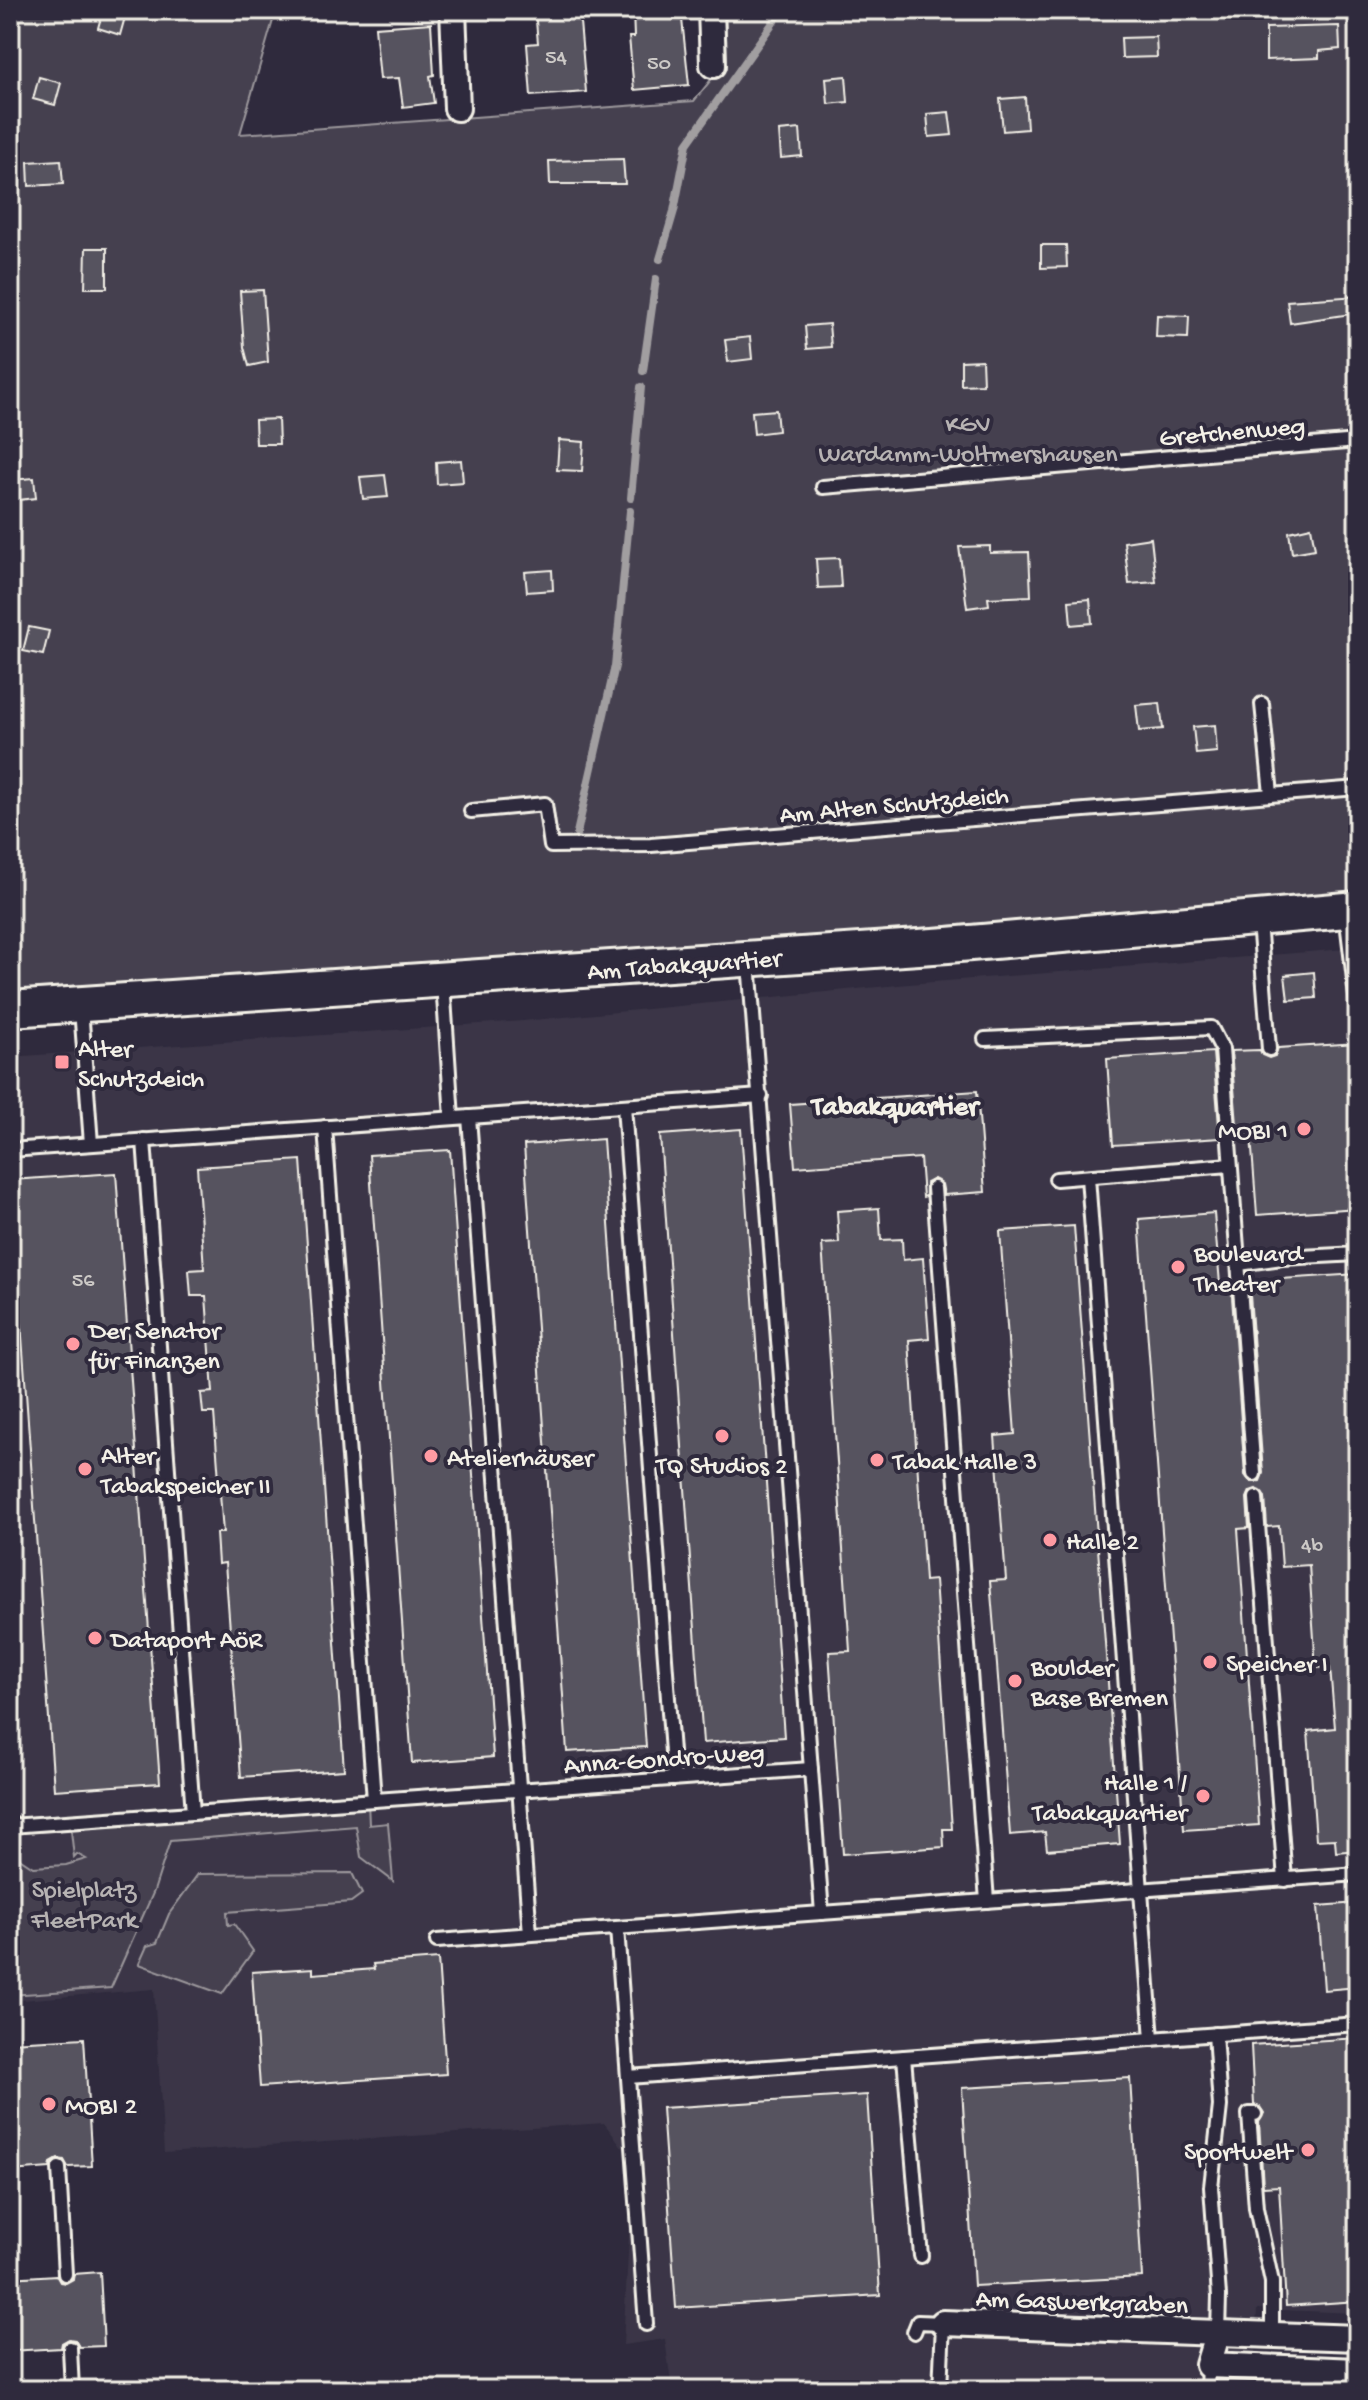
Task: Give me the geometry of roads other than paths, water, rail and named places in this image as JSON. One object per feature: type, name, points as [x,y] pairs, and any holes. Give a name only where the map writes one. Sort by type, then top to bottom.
[{"type":"street","points":[[453,10],[457,108]]},
{"type":"street","points":[[711,10],[713,65]]},
{"type":"street","name":"Am Tabakquartier","points":[[10,1009],[948,945],[1352,909]]},
{"type":"street","name":"Am Gaswerkgraben","points":[[943,2323],[1358,2338]]},
{"type":"street","name":"Am Gaswerkgraben","points":[[1208,2365],[1218,2332]]},
{"type":"street","points":[[1208,2365],[1358,2371]]},
{"type":"lane","name":"Gretchenweg","points":[[823,487],[1358,441]]},
{"type":"lane","points":[[1262,704],[1271,794]]},
{"type":"lane","name":"Am Alten Schutzdeich","points":[[471,811],[545,804],[551,846],[651,845],[1358,788]]},
{"type":"lane","points":[[1352,909],[1358,1013]]},
{"type":"lane","points":[[1259,917],[1269,1049]]},
{"type":"lane","points":[[749,958],[822,1913]]},
{"type":"lane","points":[[443,979],[452,1118]]},
{"type":"lane","points":[[81,1005],[91,1144]]},
{"type":"lane","points":[[985,1039],[1211,1028],[1222,1049],[1254,1474]]},
{"type":"lane","points":[[10,1150],[761,1096]]},
{"type":"lane","points":[[624,1106],[674,1779]]},
{"type":"lane","points":[[469,1117],[530,1934]]},
{"type":"lane","points":[[325,1127],[374,1800]]},
{"type":"lane","points":[[144,1140],[193,1813]]},
{"type":"lane","points":[[1056,1179],[1230,1165]]},
{"type":"lane","points":[[1088,1177],[1152,2039]]},
{"type":"lane","points":[[934,1188],[987,1901]]},
{"type":"lane","points":[[1239,1264],[1358,1254]]},
{"type":"lane","points":[[1256,1498],[1285,1880]]},
{"type":"lane","name":"Anna-Gondro-Weg","points":[[10,1826],[811,1769]]},
{"type":"lane","points":[[437,1941],[1358,1874]]},
{"type":"lane","points":[[617,1928],[646,2324]]},
{"type":"lane","points":[[628,2077],[1358,2024]]},
{"type":"lane","points":[[1215,2034],[1220,2106],[1211,2187],[1219,2296],[1218,2332]]},
{"type":"lane","points":[[904,2057],[921,2256]]},
{"type":"lane","points":[[1255,2114],[1249,2114],[1256,2208],[1272,2282],[1272,2335]]},
{"type":"lane","points":[[59,2168],[65,2274]]},
{"type":"lane","points":[[914,2332],[918,2322],[943,2323],[940,2390]]},
{"type":"lane","points":[[70,2348],[72,2390]]},
{"type":"lane","name":"Am Gaswerkgraben","points":[[1207,2390],[1208,2365]]},
{"type":"waterway","points":[[660,259],[674,211],[687,144],[782,10]]},
{"type":"waterway","points":[[643,371],[656,279]]},
{"type":"waterway","points":[[631,498],[641,387]]},
{"type":"waterway","points":[[577,833],[615,666],[630,511]]},
{"type":"place","name":"Alter Schutzdeich","points":[[62,1062]]},
{"type":"place","name":"MOBI 1","points":[[1304,1129]]},
{"type":"place","name":"Boulevard Theater","points":[[1178,1267]]},
{"type":"place","name":"Der Senator für Finanzen","points":[[73,1344]]},
{"type":"place","name":"TQ Studios 2","points":[[722,1436]]},
{"type":"place","name":"Atelierhäuser","points":[[431,1456]]},
{"type":"place","name":"Tabak Halle 3","points":[[877,1460]]},
{"type":"place","name":"Alter Tabakspeicher II","points":[[85,1469]]},
{"type":"place","name":"Halle 2","points":[[1050,1540]]},
{"type":"place","name":"Dataport AöR","points":[[95,1638]]},
{"type":"place","name":"Speicher I","points":[[1210,1662]]},
{"type":"place","name":"Boulder Base Bremen","points":[[1015,1681]]},
{"type":"place","name":"Halle 1 / Tabakquartier","points":[[1203,1796]]},
{"type":"place","name":"MOBI 2","points":[[49,2104]]},
{"type":"place","name":"Sportwelt","points":[[1308,2150]]},
{"type":"district","name":"Tabakquartier","points":[[895,1104]]},
{"type":"park label","name":"KGV Wardamm-Woltmershausen","points":[[968,437]]},
{"type":"park label","name":"Spielplatz FleetPark","points":[[84,1903]]}]
